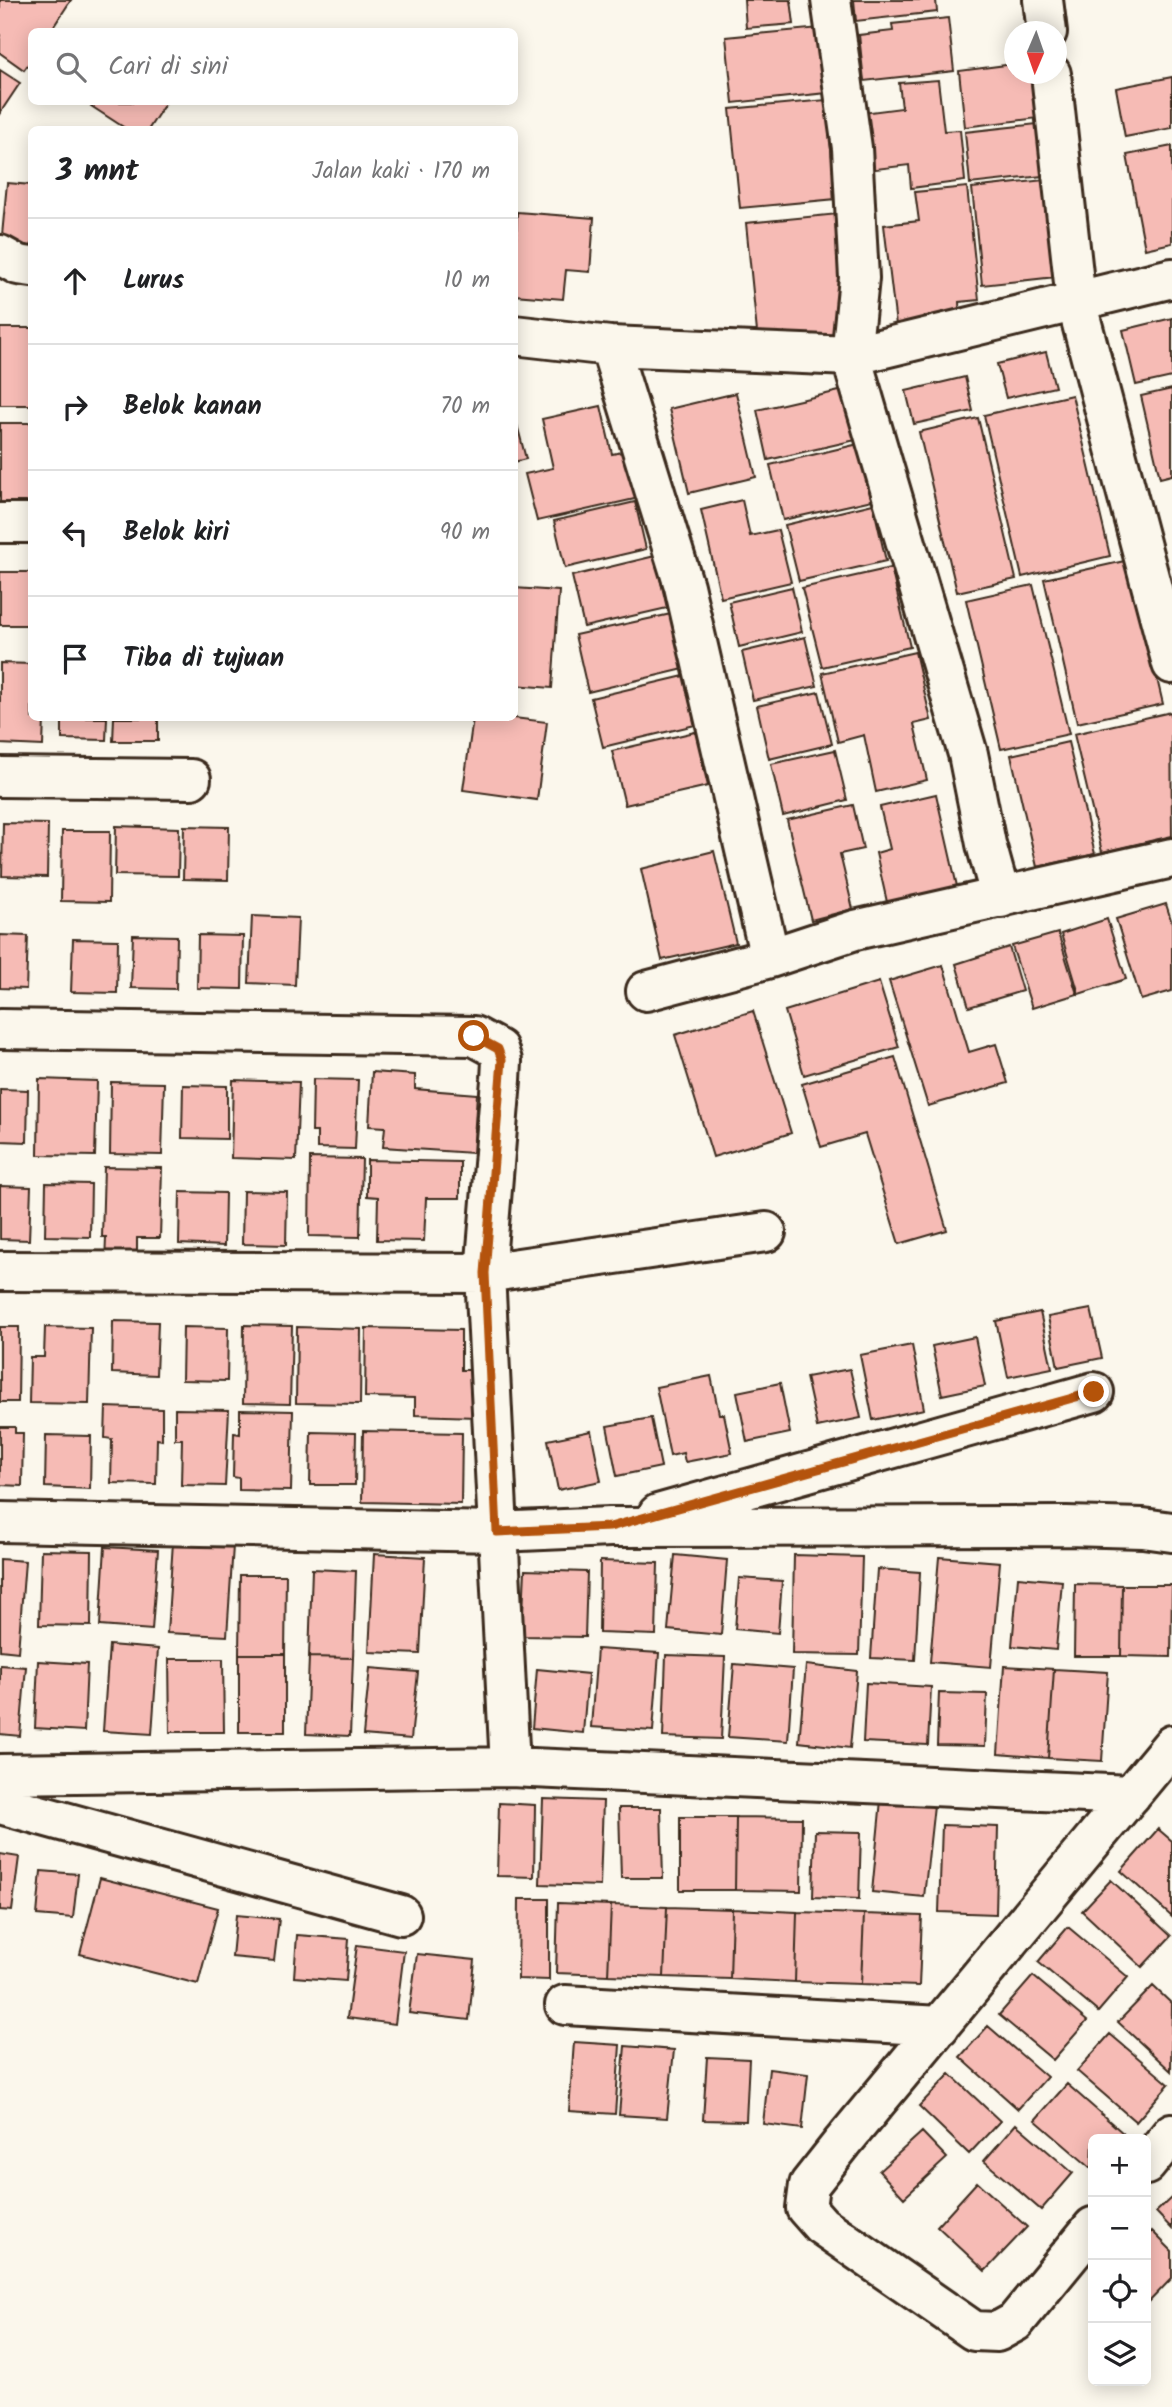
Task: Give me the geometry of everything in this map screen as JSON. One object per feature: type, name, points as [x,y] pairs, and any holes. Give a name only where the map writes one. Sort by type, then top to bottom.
[{"type":"street","points":[[831,0],[852,148],[859,278],[851,356],[968,754],[986,844],[1002,898]]},
{"type":"street","points":[[1043,0],[1046,21]]},
{"type":"street","points":[[1052,84],[1076,301],[1172,664]]},
{"type":"street","points":[[518,335],[610,346],[851,356],[1172,278]]},
{"type":"street","points":[[610,346],[684,586],[770,958]]},
{"type":"street","points":[[0,523],[28,523]]},
{"type":"street","points":[[0,777],[191,779]]},
{"type":"street","points":[[646,991],[770,958],[855,930],[1172,858]]},
{"type":"street","points":[[0,1030],[474,1036],[498,1049],[502,1060],[485,1273],[510,1767]]},
{"type":"street","points":[[0,1271],[485,1273],[766,1232]]},
{"type":"street","points":[[610,1527],[1094,1392]]},
{"type":"street","points":[[0,1522],[497,1532],[610,1527],[1066,1526],[1143,1528],[1172,1532]]},
{"type":"street","points":[[1088,2233],[1015,2322],[997,2332],[974,2331],[821,2225],[806,2208],[809,2185],[1172,1745]]},
{"type":"street","points":[[0,1774],[510,1767],[1131,1795]]},
{"type":"street","points":[[0,1804],[401,1915]]},
{"type":"street","points":[[565,2005],[940,2026]]},
{"type":"street","points":[[1151,2159],[1172,2133]]},
{"type":"building","points":[[0,0],[71,0],[53,28],[28,28],[28,64],[24,70],[0,53]]},
{"type":"building","points":[[744,0],[791,0],[794,24],[746,28]]},
{"type":"building","points":[[854,0],[936,0],[937,12],[856,21]]},
{"type":"building","points":[[948,18],[954,71],[864,81],[859,35],[893,31],[892,24]]},
{"type":"building","points":[[820,28],[826,93],[733,103],[726,37]]},
{"type":"building","points":[[1004,65],[1004,84],[1042,84],[1046,117],[965,127],[959,71]]},
{"type":"building","points":[[0,70],[20,83],[0,113]]},
{"type":"building","points":[[1172,77],[1172,128],[1125,137],[1116,88]]},
{"type":"building","points":[[938,80],[944,131],[960,130],[965,181],[911,188],[909,165],[868,170],[862,113],[902,108],[899,83]]},
{"type":"building","points":[[826,100],[836,199],[740,208],[730,109]]},
{"type":"building","points":[[164,105],[151,126],[122,126],[91,106]]},
{"type":"building","points":[[1055,122],[1061,174],[970,184],[965,132]]},
{"type":"building","points":[[1172,146],[1172,243],[1145,249],[1127,155]]},
{"type":"building","points":[[1044,180],[1055,277],[982,285],[972,188]]},
{"type":"building","points":[[7,183],[28,185],[28,249],[1,246]]},
{"type":"building","points":[[967,187],[979,300],[959,302],[960,318],[896,325],[884,225],[919,221],[915,192]]},
{"type":"building","points":[[518,212],[594,218],[590,272],[566,270],[563,299],[518,295]]},
{"type":"building","points":[[838,214],[851,343],[759,352],[746,223]]},
{"type":"building","points":[[1172,318],[1172,377],[1136,385],[1123,330]]},
{"type":"building","points":[[0,328],[28,328],[28,405],[0,405]]},
{"type":"building","points":[[1046,352],[1055,387],[1006,398],[997,364]]},
{"type":"building","points":[[965,377],[973,411],[914,424],[906,391]]},
{"type":"building","points":[[848,389],[860,439],[768,460],[757,410]]},
{"type":"building","points":[[1172,389],[1172,475],[1160,478],[1141,396]]},
{"type":"building","points":[[736,393],[756,477],[689,493],[669,409]]},
{"type":"building","points":[[1072,395],[1110,556],[1022,577],[984,415]]},
{"type":"building","points":[[601,406],[612,454],[627,451],[639,498],[537,521],[525,474],[553,468],[542,419]]},
{"type":"building","points":[[978,418],[1016,579],[957,592],[919,432]]},
{"type":"building","points":[[0,423],[28,423],[28,513],[0,513]]},
{"type":"building","points":[[518,428],[526,459],[518,461]]},
{"type":"building","points":[[867,442],[881,498],[783,520],[770,465]]},
{"type":"building","points":[[742,500],[750,536],[778,530],[791,582],[721,598],[701,510]]},
{"type":"building","points":[[635,502],[646,549],[565,568],[554,521]]},
{"type":"building","points":[[873,504],[886,561],[799,581],[785,525]]},
{"type":"building","points":[[655,556],[667,608],[584,627],[572,576]]},
{"type":"building","points":[[1129,560],[1163,704],[1077,723],[1044,579]]},
{"type":"building","points":[[891,568],[910,647],[822,667],[802,588]]},
{"type":"building","points":[[0,572],[28,572],[28,625],[0,625]]},
{"type":"building","points":[[1033,585],[1069,734],[1001,749],[966,600]]},
{"type":"building","points":[[792,587],[802,632],[739,647],[729,602]]},
{"type":"building","points":[[518,588],[559,591],[552,688],[518,685]]},
{"type":"building","points":[[671,614],[684,669],[588,692],[575,635]]},
{"type":"building","points":[[805,637],[817,686],[753,700],[742,652]]},
{"type":"building","points":[[915,652],[931,720],[914,724],[927,780],[876,792],[864,735],[838,742],[822,673]]},
{"type":"building","points":[[0,663],[28,664],[28,721],[44,721],[43,746],[0,744]]},
{"type":"building","points":[[684,676],[695,725],[603,747],[591,698]]},
{"type":"building","points":[[819,692],[832,744],[769,759],[757,706]]},
{"type":"building","points":[[1171,712],[1172,836],[1102,852],[1074,734]]},
{"type":"building","points":[[518,718],[547,722],[537,800],[463,790],[473,721],[518,721]]},
{"type":"building","points":[[62,721],[107,721],[106,740],[62,739]]},
{"type":"building","points":[[114,721],[158,721],[158,741],[113,741]]},
{"type":"building","points":[[695,732],[708,786],[625,805],[612,751]]},
{"type":"building","points":[[1068,742],[1095,854],[1037,867],[1011,755]]},
{"type":"building","points":[[835,750],[847,800],[783,816],[771,764]]},
{"type":"building","points":[[936,794],[959,895],[889,911],[876,853],[890,849],[880,807]]},
{"type":"building","points":[[853,805],[863,849],[840,854],[853,909],[811,920],[787,820]]},
{"type":"building","points":[[3,823],[48,824],[47,877],[2,876]]},
{"type":"building","points":[[116,826],[179,828],[178,876],[115,875]]},
{"type":"building","points":[[184,826],[229,827],[228,880],[183,879]]},
{"type":"building","points":[[62,831],[110,831],[109,902],[61,901]]},
{"type":"building","points":[[714,851],[736,943],[662,960],[641,869]]},
{"type":"building","points":[[1166,904],[1172,923],[1172,991],[1141,1000],[1116,919]]},
{"type":"building","points":[[252,916],[298,918],[295,985],[249,983]]},
{"type":"building","points":[[1107,919],[1126,979],[1079,994],[1061,934]]},
{"type":"building","points":[[1058,933],[1077,994],[1032,1008],[1012,946]]},
{"type":"building","points":[[0,935],[28,936],[26,989],[0,988]]},
{"type":"building","points":[[133,935],[177,936],[176,989],[131,988]]},
{"type":"building","points":[[198,935],[243,936],[242,989],[197,988]]},
{"type":"building","points":[[73,939],[118,940],[117,993],[71,992]]},
{"type":"building","points":[[1009,947],[1022,991],[969,1007],[956,964]]},
{"type":"building","points":[[943,965],[969,1052],[996,1044],[1008,1083],[928,1106],[889,981]]},
{"type":"building","points":[[879,982],[899,1047],[804,1075],[785,1011]]},
{"type":"building","points":[[753,1011],[791,1133],[713,1157],[675,1035]]},
{"type":"building","points":[[895,1057],[947,1230],[899,1244],[865,1134],[821,1147],[802,1084]]},
{"type":"building","points":[[372,1072],[415,1075],[415,1089],[477,1094],[473,1153],[383,1147],[385,1127],[369,1126]]},
{"type":"building","points":[[39,1079],[97,1081],[95,1156],[38,1155]]},
{"type":"building","points":[[313,1079],[358,1080],[355,1149],[317,1148],[317,1132],[312,1132]]},
{"type":"building","points":[[233,1080],[299,1082],[296,1160],[231,1158]]},
{"type":"building","points":[[111,1082],[164,1083],[162,1155],[110,1154]]},
{"type":"building","points":[[183,1085],[227,1086],[227,1139],[182,1138]]},
{"type":"building","points":[[0,1089],[28,1090],[27,1142],[0,1141]]},
{"type":"building","points":[[310,1158],[362,1159],[360,1237],[309,1236]]},
{"type":"building","points":[[367,1160],[460,1162],[460,1198],[426,1198],[424,1241],[377,1240],[378,1197],[367,1196]]},
{"type":"building","points":[[104,1167],[162,1168],[160,1238],[137,1238],[137,1263],[105,1263],[106,1237],[102,1237]]},
{"type":"building","points":[[46,1183],[91,1184],[90,1237],[45,1236]]},
{"type":"building","points":[[0,1186],[31,1187],[29,1240],[0,1239]]},
{"type":"building","points":[[243,1191],[287,1192],[286,1245],[242,1244]]},
{"type":"building","points":[[180,1192],[225,1193],[224,1246],[179,1244]]},
{"type":"building","points":[[1091,1309],[1102,1358],[1058,1367],[1048,1317]]},
{"type":"building","points":[[1040,1312],[1052,1368],[1008,1377],[996,1321]]},
{"type":"building","points":[[113,1321],[158,1322],[156,1375],[112,1373]]},
{"type":"building","points":[[244,1325],[292,1326],[290,1404],[243,1403]]},
{"type":"building","points":[[0,1327],[19,1327],[18,1402],[0,1402]]},
{"type":"building","points":[[45,1327],[91,1328],[89,1404],[29,1403],[30,1357],[44,1357]]},
{"type":"building","points":[[183,1327],[228,1328],[227,1381],[182,1380]]},
{"type":"building","points":[[297,1327],[361,1329],[360,1404],[296,1403]]},
{"type":"building","points":[[366,1328],[461,1330],[461,1370],[477,1370],[476,1417],[415,1415],[415,1398],[365,1397]]},
{"type":"building","points":[[975,1337],[985,1386],[942,1395],[932,1346]]},
{"type":"building","points":[[912,1345],[924,1409],[873,1420],[860,1355]]},
{"type":"building","points":[[850,1369],[861,1418],[817,1427],[806,1377]]},
{"type":"building","points":[[711,1376],[719,1414],[724,1414],[732,1453],[685,1462],[683,1453],[670,1456],[656,1387]]},
{"type":"building","points":[[780,1383],[790,1433],[747,1442],[737,1392]]},
{"type":"building","points":[[106,1407],[162,1409],[162,1440],[157,1439],[156,1484],[111,1483],[112,1439],[105,1438]]},
{"type":"building","points":[[175,1409],[229,1410],[225,1486],[181,1485],[182,1439],[175,1439]]},
{"type":"building","points":[[240,1410],[293,1411],[291,1491],[239,1490],[239,1478],[233,1477],[234,1433],[240,1434]]},
{"type":"building","points":[[651,1418],[661,1467],[617,1476],[607,1426]]},
{"type":"building","points":[[0,1427],[15,1427],[15,1433],[23,1433],[22,1486],[0,1485]]},
{"type":"building","points":[[363,1431],[462,1433],[461,1504],[362,1502]]},
{"type":"building","points":[[591,1431],[601,1481],[558,1490],[548,1440]]},
{"type":"building","points":[[311,1432],[356,1433],[355,1485],[310,1485]]},
{"type":"building","points":[[46,1435],[91,1436],[90,1489],[45,1487]]},
{"type":"building","points":[[173,1542],[233,1546],[227,1636],[167,1633]]},
{"type":"building","points":[[105,1547],[158,1550],[152,1630],[100,1626]]},
{"type":"building","points":[[41,1550],[92,1551],[91,1626],[39,1625]]},
{"type":"building","points":[[374,1554],[425,1557],[420,1654],[369,1652]]},
{"type":"building","points":[[675,1555],[727,1560],[721,1635],[668,1630]]},
{"type":"building","points":[[794,1555],[862,1557],[859,1655],[792,1654]]},
{"type":"building","points":[[939,1557],[1000,1562],[991,1667],[930,1662]]},
{"type":"building","points":[[0,1559],[25,1561],[18,1652],[0,1650]]},
{"type":"building","points":[[600,1561],[658,1563],[656,1635],[599,1633]]},
{"type":"building","points":[[312,1569],[356,1571],[353,1658],[309,1657]]},
{"type":"building","points":[[877,1569],[920,1572],[915,1660],[871,1658]]},
{"type":"building","points":[[525,1570],[587,1572],[585,1637],[522,1636]]},
{"type":"building","points":[[240,1575],[286,1575],[285,1654],[239,1654]]},
{"type":"building","points":[[1018,1577],[1062,1581],[1056,1650],[1012,1646]]},
{"type":"building","points":[[739,1578],[782,1581],[778,1633],[735,1629]]},
{"type":"building","points":[[1075,1584],[1122,1585],[1121,1656],[1074,1656]]},
{"type":"building","points":[[1122,1585],[1172,1585],[1171,1657],[1121,1656]]},
{"type":"building","points":[[109,1645],[158,1649],[152,1734],[103,1731]]},
{"type":"building","points":[[597,1649],[659,1653],[653,1731],[591,1727]]},
{"type":"building","points":[[239,1654],[285,1654],[285,1732],[239,1732]]},
{"type":"building","points":[[666,1655],[725,1657],[721,1739],[663,1737]]},
{"type":"building","points":[[309,1657],[353,1658],[350,1736],[306,1734]]},
{"type":"building","points":[[169,1659],[223,1659],[224,1732],[170,1732]]},
{"type":"building","points":[[38,1661],[87,1664],[84,1731],[35,1728]]},
{"type":"building","points":[[734,1664],[793,1669],[788,1741],[728,1737]]},
{"type":"building","points":[[0,1665],[26,1667],[20,1736],[0,1734]]},
{"type":"building","points":[[806,1665],[857,1671],[850,1748],[799,1742]]},
{"type":"building","points":[[1004,1666],[1054,1669],[1048,1758],[998,1754]]},
{"type":"building","points":[[370,1668],[418,1672],[411,1739],[363,1735]]},
{"type":"building","points":[[537,1669],[588,1674],[583,1733],[532,1728]]},
{"type":"building","points":[[1054,1669],[1108,1672],[1102,1761],[1048,1758]]},
{"type":"building","points":[[866,1683],[931,1687],[928,1745],[863,1742]]},
{"type":"building","points":[[939,1693],[987,1694],[985,1746],[937,1745]]},
{"type":"building","points":[[543,1799],[603,1801],[600,1886],[540,1884]]},
{"type":"building","points":[[881,1800],[934,1805],[924,1897],[872,1892]]},
{"type":"building","points":[[499,1803],[535,1805],[534,1877],[497,1876]]},
{"type":"building","points":[[619,1808],[661,1808],[663,1878],[621,1878]]},
{"type":"building","points":[[680,1817],[736,1817],[735,1890],[680,1890]]},
{"type":"building","points":[[736,1817],[802,1818],[801,1891],[735,1890]]},
{"type":"building","points":[[942,1825],[998,1827],[996,1914],[939,1912]]},
{"type":"building","points":[[1158,1829],[1172,1841],[1172,1917],[1121,1871]]},
{"type":"building","points":[[815,1831],[861,1832],[859,1899],[813,1897]]},
{"type":"building","points":[[0,1854],[19,1857],[12,1911],[0,1910]]},
{"type":"building","points":[[41,1871],[78,1874],[73,1918],[37,1915]]},
{"type":"building","points":[[100,1878],[218,1908],[198,1984],[80,1954]]},
{"type":"building","points":[[1111,1880],[1171,1936],[1142,1967],[1082,1911]]},
{"type":"building","points":[[519,1899],[549,1899],[549,1980],[518,1979]]},
{"type":"building","points":[[558,1903],[611,1905],[608,1975],[556,1973]]},
{"type":"building","points":[[611,1905],[667,1907],[664,1977],[608,1975]]},
{"type":"building","points":[[667,1907],[732,1909],[730,1979],[664,1977]]},
{"type":"building","points":[[732,1909],[797,1912],[795,1982],[730,1979]]},
{"type":"building","points":[[797,1912],[864,1914],[861,1984],[795,1982]]},
{"type":"building","points":[[864,1914],[922,1916],[919,1986],[861,1984]]},
{"type":"building","points":[[236,1915],[279,1919],[274,1961],[232,1957]]},
{"type":"building","points":[[1068,1927],[1128,1977],[1098,2012],[1038,1962]]},
{"type":"building","points":[[297,1935],[349,1939],[346,1981],[294,1977]]},
{"type":"building","points":[[357,1945],[404,1951],[395,2024],[347,2018]]},
{"type":"building","points":[[417,1954],[475,1960],[469,2020],[409,2013]]},
{"type":"building","points":[[1033,1976],[1087,2021],[1053,2060],[999,2015]]},
{"type":"building","points":[[1153,1986],[1172,2004],[1171,2071],[1118,2022]]},
{"type":"building","points":[[988,2026],[1047,2077],[1018,2109],[960,2057]]},
{"type":"building","points":[[1110,2034],[1169,2084],[1136,2122],[1077,2071]]},
{"type":"building","points":[[574,2042],[620,2045],[615,2114],[569,2111]]},
{"type":"building","points":[[625,2046],[674,2050],[667,2118],[619,2115]]},
{"type":"building","points":[[707,2057],[749,2059],[746,2121],[703,2120]]},
{"type":"building","points":[[769,2069],[808,2074],[802,2129],[763,2124]]},
{"type":"building","points":[[950,2074],[1000,2121],[969,2154],[919,2106]]},
{"type":"building","points":[[1067,2084],[1123,2133],[1088,2134],[1088,2166],[1035,2120]]},
{"type":"building","points":[[1016,2124],[1073,2173],[1041,2210],[984,2161]]},
{"type":"building","points":[[922,2132],[947,2158],[904,2198],[879,2171]]},
{"type":"building","points":[[977,2182],[1027,2227],[985,2271],[937,2226]]},
{"type":"building","points":[[1172,2197],[1172,2229],[1156,2212]]},
{"type":"building","points":[[1151,2232],[1172,2251],[1172,2278],[1151,2300],[1151,2260]]},
{"type":"route","points":[[474,1036],[498,1049],[502,1060],[485,1273],[497,1532],[610,1527],[1094,1392]]}]
